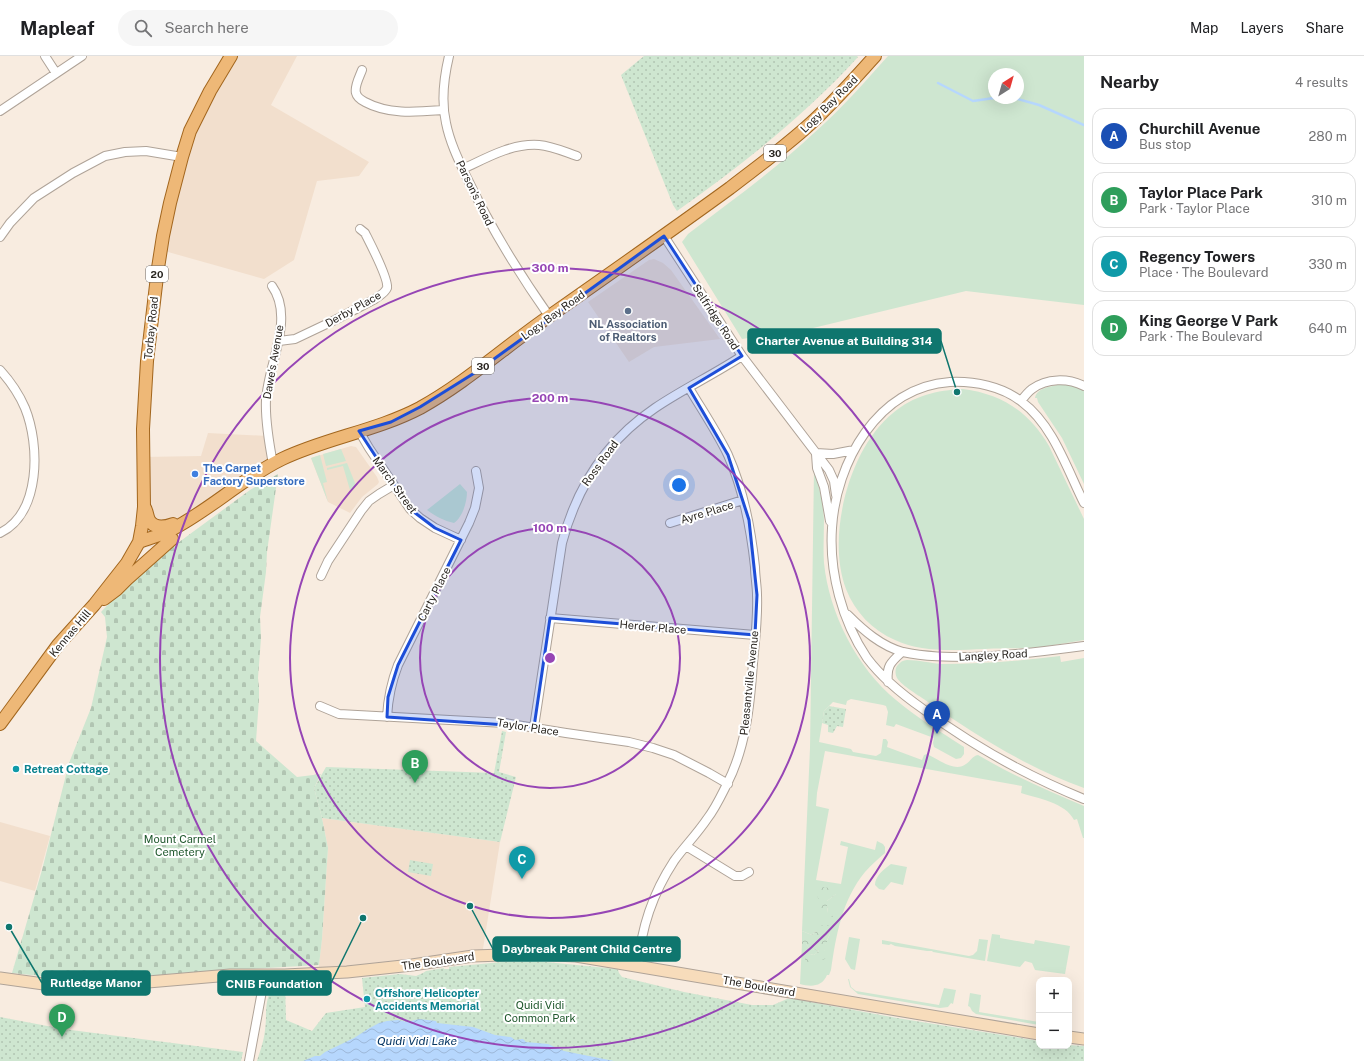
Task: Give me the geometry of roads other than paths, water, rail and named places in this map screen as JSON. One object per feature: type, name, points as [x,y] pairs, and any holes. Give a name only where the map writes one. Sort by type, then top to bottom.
[{"type":"main road","name":"Torbay Road","points":[[139,542],[144,506],[143,430],[148,362],[163,236],[170,203],[190,131],[201,107],[231,56]]},
{"type":"main road","name":"Logy Bay Road","points":[[139,542],[168,532],[272,464],[308,448],[391,422],[426,404],[476,372],[549,316],[664,236],[760,165],[811,124],[875,56]]},
{"type":"main road","points":[[144,506],[150,521],[157,526],[164,527],[180,524]]},
{"type":"main road","name":"Logy Bay Road","points":[[139,542],[149,548],[172,539],[187,527],[194,516]]},
{"type":"main road","points":[[94,604],[116,590],[172,539]]},
{"type":"main road","name":"Kennas Hill","points":[[0,724],[58,645],[127,563],[139,542]]},
{"type":"street","points":[[45,56],[56,73]]},
{"type":"street","points":[[0,111],[82,56]]},
{"type":"street","name":"Parson's Road","points":[[448,56],[443,93],[446,123],[450,138],[463,169],[498,238],[512,262],[549,316]]},
{"type":"street","points":[[362,70],[355,88],[355,92],[361,100],[373,106],[403,112],[444,110]]},
{"type":"street","points":[[463,169],[496,154],[518,147],[538,145],[548,146],[577,156]]},
{"type":"street","points":[[0,237],[10,223],[34,198],[73,173],[105,156],[125,152],[146,151],[182,157]]},
{"type":"street","name":"Derby Place","points":[[279,341],[295,338],[335,320],[382,295],[386,288],[386,279],[383,270],[365,233],[360,229]]},
{"type":"street","name":"Selfridge Road","points":[[664,236],[742,356],[832,475],[836,489],[836,500]]},
{"type":"street","name":"Dawe's Avenue","points":[[272,286],[277,293],[281,304],[279,341],[270,371],[266,400],[268,436],[272,464]]},
{"type":"street","name":"Ross Road","points":[[534,727],[562,543],[577,500],[589,476],[601,458],[628,428],[656,407],[742,356]]},
{"type":"street","points":[[0,370],[8,378],[25,408],[31,425],[34,443],[33,480],[30,494],[25,507],[13,524],[0,533]]},
{"type":"street","points":[[1021,401],[1034,387],[1058,380],[1069,380],[1084,386]]},
{"type":"street","points":[[1084,503],[1048,430],[1039,418],[1021,401],[1000,390],[978,384],[953,382],[932,385],[907,394],[882,411],[870,424],[854,450],[846,467],[836,500],[832,528],[832,555],[836,581],[845,612],[852,631],[865,654],[888,682],[940,722],[992,754],[1037,778],[1084,799]]},
{"type":"street","name":"Pleasantville Avenue","points":[[638,966],[642,933],[651,905],[666,875],[707,819],[728,784],[737,762],[745,737],[752,683],[757,595],[749,520],[728,455],[689,388]]},
{"type":"street","name":"March Street","points":[[360,431],[369,448],[410,509],[420,518],[436,528],[461,540]]},
{"type":"street","points":[[816,453],[833,454],[854,450]]},
{"type":"street","name":"Selfridge Road","points":[[816,453],[832,528]]},
{"type":"street","name":"Carty Place","points":[[387,717],[388,697],[398,665],[461,540],[475,508],[479,488],[476,471]]},
{"type":"street","points":[[321,576],[328,561],[366,505],[379,494],[394,485]]},
{"type":"street","name":"Ayre Place","points":[[670,523],[743,500]]},
{"type":"street","name":"Langley Road","points":[[845,612],[875,638],[902,652],[944,657],[986,656],[1036,653],[1084,646]]},
{"type":"street","name":"Herder Place","points":[[550,618],[755,635]]},
{"type":"street","points":[[888,682],[888,666],[902,652]]},
{"type":"street","name":"Taylor Place","points":[[320,706],[339,714],[505,723],[629,742],[674,755],[728,784]]},
{"type":"street","points":[[686,846],[735,876],[742,876],[749,872]]},
{"type":"street","name":"The Boulevard","points":[[0,978],[51,985],[101,986],[230,975],[347,972],[406,966],[473,956],[533,954],[576,956],[1036,1033]]},
{"type":"street","points":[[249,1061],[265,974]]},
{"type":"street","points":[[1072,1037],[1084,1039]]},
{"type":"water","name":"Quidi Vidi Lake","points":[[419,1019],[436,1021],[437,1023],[473,1027],[495,1035],[511,1037],[515,1040],[523,1039],[526,1042],[548,1044],[564,1051],[614,1061],[303,1061],[315,1056],[320,1056],[379,1023],[398,1020],[407,1022]]},
{"type":"waterway","points":[[938,83],[973,101],[988,99]]},
{"type":"waterway","points":[[1024,101],[1039,105],[1084,125]]},
{"type":"place","name":"NL Association of Realtors","points":[[628,311]]},
{"type":"place","name":"Charter Avenue at Building 314","points":[[957,392]]},
{"type":"place","name":"The Carpet Factory Superstore","points":[[195,474]]},
{"type":"place","name":"Churchill Avenue","points":[[937,734]]},
{"type":"place","name":"Retreat Cottage","points":[[16,769]]},
{"type":"place","name":"Taylor Place Park","points":[[415,783]]},
{"type":"place","name":"Regency Towers","points":[[522,879]]},
{"type":"place","name":"Daybreak Parent Child Centre","points":[[470,906]]},
{"type":"place","name":"CNIB Foundation","points":[[363,918]]},
{"type":"place","name":"Rutledge Manor","points":[[9,927]]},
{"type":"place","name":"Offshore Helicopter Accidents Memorial","points":[[367,999]]},
{"type":"place","name":"King George V Park","points":[[62,1037]]},
{"type":"park label","name":"Mount Carmel Cemetery","points":[[180,845]]},
{"type":"park label","name":"Quidi Vidi Common Park","points":[[540,1011]]}]
